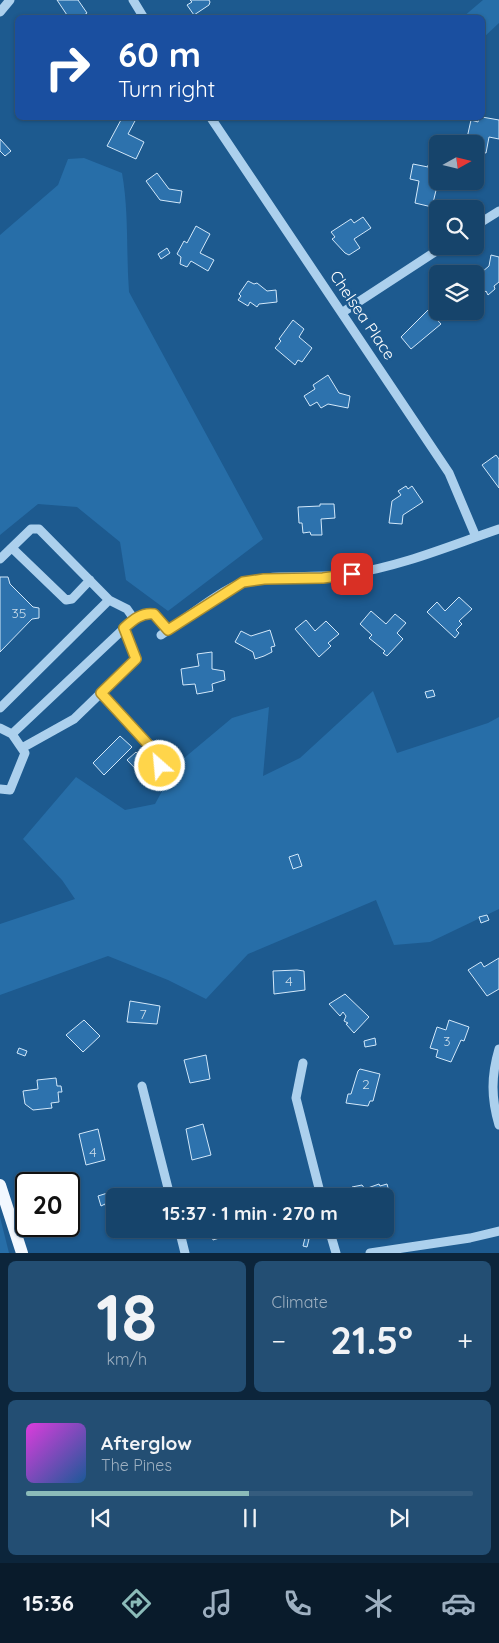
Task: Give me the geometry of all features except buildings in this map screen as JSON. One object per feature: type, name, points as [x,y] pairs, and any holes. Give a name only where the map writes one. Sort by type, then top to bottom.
[{"type":"main road","points":[[0,1185],[22,1253]]},
{"type":"street","points":[[0,12],[10,0]]},
{"type":"street","points":[[133,0],[142,15]]},
{"type":"street","name":"Chelsea Place","points":[[212,120],[344,312],[449,472],[476,537]]},
{"type":"street","points":[[484,220],[499,211]]},
{"type":"street","points":[[344,312],[430,255]]},
{"type":"street","points":[[0,559],[31,529],[38,529],[109,600],[127,610],[134,619]]},
{"type":"street","points":[[12,734],[134,619],[149,613],[154,614],[164,633],[243,582],[264,579],[323,578],[387,568],[424,557],[499,529]]},
{"type":"street","points":[[12,548],[66,600],[72,599],[90,580]]},
{"type":"street","points":[[0,708],[109,600]]},
{"type":"street","points":[[22,748],[74,719],[136,659],[124,628]]},
{"type":"street","points":[[101,693],[157,754],[160,766]]},
{"type":"street","points":[[0,728],[12,734],[25,753],[10,790],[0,789]]},
{"type":"street","points":[[499,1049],[493,1069],[492,1102],[499,1125]]},
{"type":"street","points":[[303,1063],[296,1098],[319,1188]]},
{"type":"street","points":[[142,1086],[168,1188]]},
{"type":"street","points":[[370,1253],[415,1250],[499,1231]]},
{"type":"street","points":[[181,1238],[185,1253]]},
{"type":"street","points":[[332,1238],[336,1253]]},
{"type":"shaded area","points":[[483,0],[499,0],[499,23],[485,36],[485,15],[465,15]]},
{"type":"shaded area","points":[[84,158],[122,173],[129,292],[263,539],[168,611],[126,580],[120,542],[77,507],[38,504],[0,535],[0,235],[58,185],[68,159]]},
{"type":"shaded area","points":[[373,691],[397,753],[488,723],[499,717],[499,909],[430,942],[394,945],[376,900],[248,954],[206,999],[168,980],[108,956],[0,995],[0,924],[75,899],[62,880],[23,839],[76,777],[125,810],[155,804],[177,764],[232,718],[269,707],[263,776],[300,758]]},
{"type":"shaded area","points":[[0,1217],[9,1253],[0,1253]]},
{"type":"route","points":[[160,766],[157,754],[101,693],[136,659],[124,628],[134,619],[149,613],[154,614],[168,630],[243,582],[264,579],[323,578],[352,574]]}]
